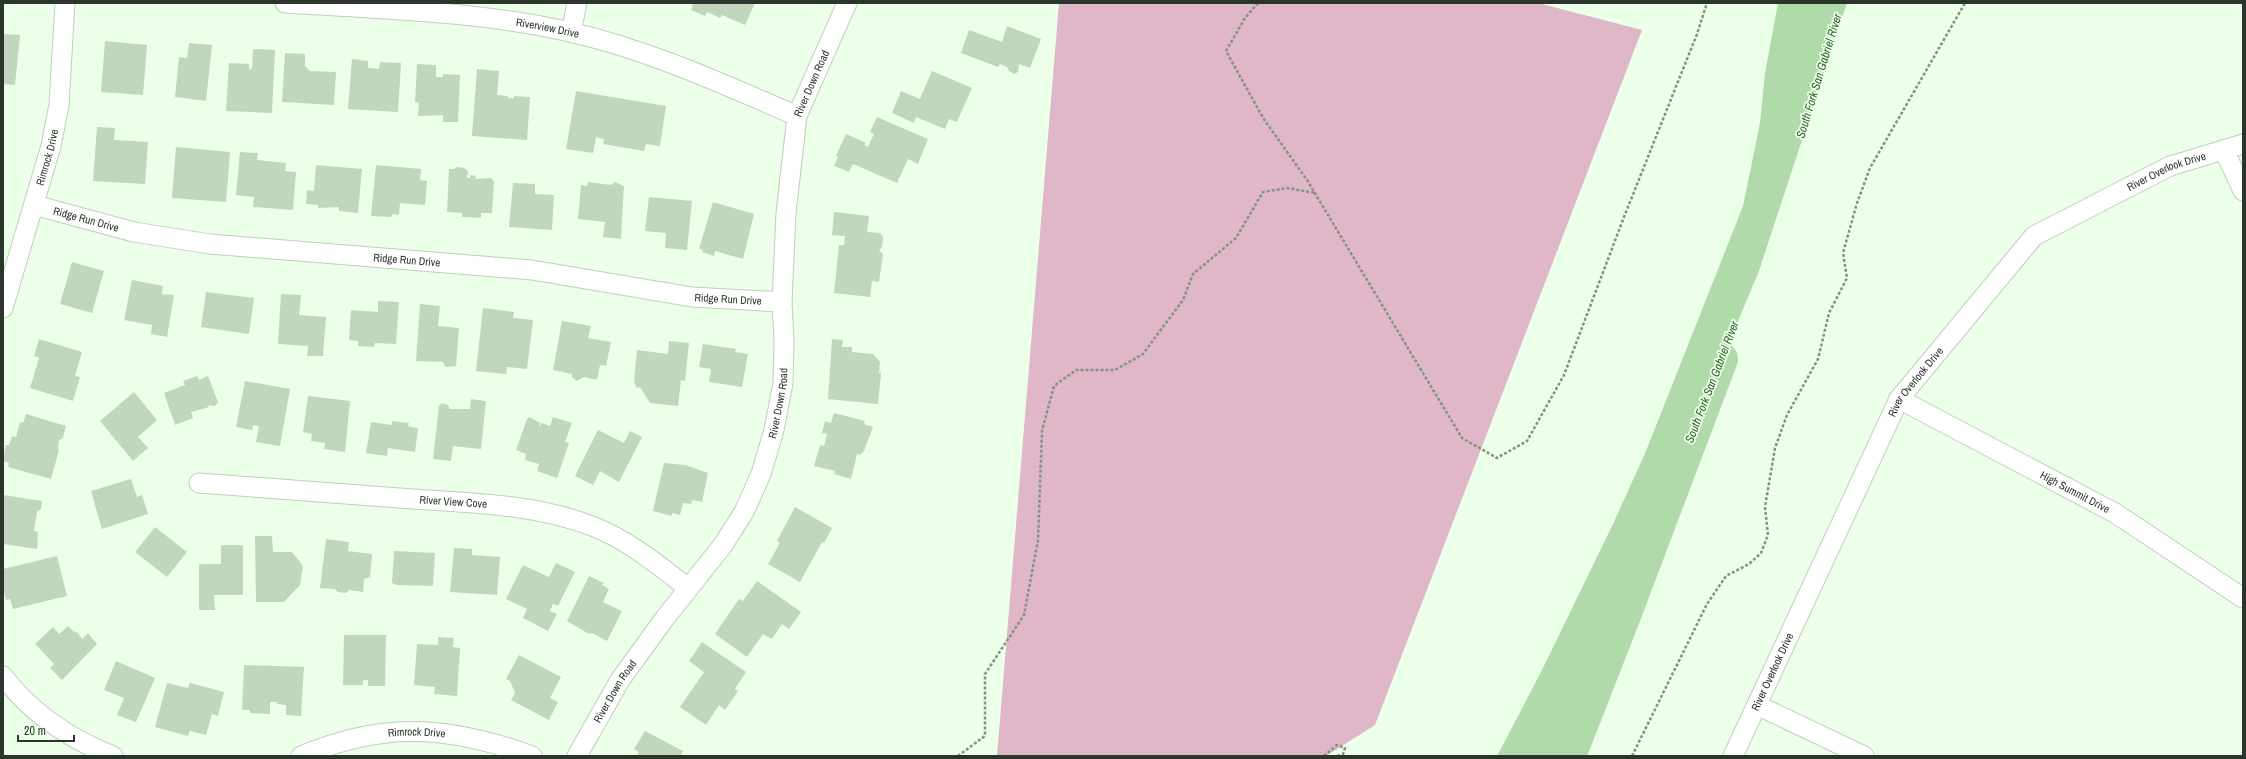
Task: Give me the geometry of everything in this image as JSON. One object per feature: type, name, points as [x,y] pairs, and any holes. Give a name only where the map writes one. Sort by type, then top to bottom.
[{"type":"street","name":"Rimrock Drive","points":[[4,304],[51,146],[59,105],[65,3]]},
{"type":"street","name":"Riverview Drive","points":[[285,3],[323,4],[473,17],[571,32],[694,71],[796,116]]},
{"type":"street","points":[[571,32],[577,3]]},
{"type":"street","name":"River Down Road","points":[[577,756],[620,680],[688,588],[723,545],[740,518],[760,474],[774,430],[783,383],[784,341],[782,302],[789,170],[796,116],[847,3]]},
{"type":"street","name":"River Overlook Drive","points":[[1733,756],[1899,399],[2034,236],[2170,166],[2243,144]]},
{"type":"street","points":[[2224,150],[2243,191]]},
{"type":"street","name":"Ridge Run Drive","points":[[34,205],[134,232],[210,244],[532,270],[692,297],[782,302]]},
{"type":"street","name":"High Summit Drive","points":[[1899,399],[2114,513],[2243,598]]},
{"type":"street","name":"River View Cove","points":[[198,483],[489,504],[548,513],[592,526],[620,539],[646,555],[688,588]]},
{"type":"street","points":[[3,676],[44,719],[85,745],[113,756]]},
{"type":"street","points":[[1757,705],[1864,756]]},
{"type":"street","name":"Rimrock Drive","points":[[301,756],[332,744],[386,732],[445,733],[491,743],[532,756]]},
{"type":"path","points":[[1258,3],[1245,18],[1226,51],[1263,118],[1315,193],[1462,438],[1496,458],[1527,441],[1564,375],[1624,217],[1697,34],[1707,3]]},
{"type":"path","points":[[1632,756],[1715,593],[1726,576],[1750,564],[1762,553],[1768,535],[1765,507],[1774,448],[1786,415],[1818,359],[1829,313],[1847,278],[1843,253],[1859,196],[1870,168],[1965,3]]},
{"type":"path","points":[[958,756],[985,736],[985,674],[1024,615],[1038,540],[1042,431],[1054,386],[1076,370],[1115,370],[1144,354],[1183,300],[1193,274],[1236,238],[1263,192],[1287,188],[1315,193]]},
{"type":"path","points":[[1324,756],[1337,745],[1346,748],[1343,754],[1337,756]]},
{"type":"shaded area","points":[[1059,3],[1538,3],[1642,30],[1375,725],[1326,756],[997,756]]},
{"type":"water","points":[[1778,3],[1847,3],[1759,271],[1673,476],[1584,710],[1562,756],[1497,756],[1541,672],[1613,524],[1646,451],[1743,206],[1760,123],[1765,73]]},
{"type":"building","points":[[689,3],[755,3],[745,25],[722,15],[720,18],[707,12],[705,16],[691,10],[693,5]]},
{"type":"building","points":[[1007,26],[1041,39],[1030,68],[1019,64],[1018,72],[1014,74],[1009,71],[1007,67],[1000,64],[998,67],[961,53],[969,30],[1002,42]]},
{"type":"building","points":[[3,34],[20,35],[15,85],[3,84]]},
{"type":"building","points":[[105,41],[147,45],[143,95],[101,92]]},
{"type":"building","points":[[189,43],[212,45],[206,101],[175,97],[179,57],[187,58]]},
{"type":"building","points":[[253,49],[275,50],[272,113],[226,111],[229,63],[249,64],[249,70],[252,68]]},
{"type":"building","points":[[285,53],[305,54],[305,66],[310,71],[336,72],[334,105],[282,102]]},
{"type":"building","points":[[352,59],[368,61],[368,68],[379,69],[380,62],[401,63],[398,112],[348,109]]},
{"type":"building","points":[[417,64],[436,65],[436,77],[443,77],[443,74],[460,75],[458,122],[443,122],[443,115],[418,116],[419,103],[415,102]]},
{"type":"building","points":[[477,69],[499,71],[497,95],[508,96],[508,98],[514,98],[514,96],[530,97],[527,140],[472,136]]},
{"type":"building","points":[[932,71],[972,88],[957,122],[949,119],[945,129],[916,117],[914,123],[892,113],[901,91],[920,99]]},
{"type":"building","points":[[576,91],[666,106],[660,146],[646,144],[644,151],[603,144],[604,139],[596,137],[593,153],[566,149]]},
{"type":"building","points":[[877,117],[928,139],[918,164],[908,159],[897,183],[853,164],[849,172],[834,166],[838,157],[836,156],[846,134],[866,143],[864,145],[868,147],[874,134],[870,132]]},
{"type":"building","points":[[97,127],[115,128],[114,140],[148,142],[145,184],[93,181]]},
{"type":"building","points":[[176,147],[230,152],[226,202],[172,198]]},
{"type":"building","points":[[240,152],[258,153],[257,160],[286,163],[285,171],[296,172],[293,210],[253,207],[254,197],[236,195]]},
{"type":"building","points":[[316,165],[362,169],[358,213],[339,211],[339,207],[318,208],[318,205],[306,204],[307,190],[314,191]]},
{"type":"building","points":[[376,165],[421,169],[420,180],[427,181],[425,205],[400,203],[399,215],[392,214],[391,217],[371,216]]},
{"type":"building","points":[[457,167],[464,168],[468,171],[467,178],[470,178],[470,175],[476,176],[475,179],[491,178],[494,182],[492,213],[481,213],[481,218],[462,217],[462,213],[447,212],[449,169],[454,169]]},
{"type":"building","points":[[588,182],[611,185],[615,182],[624,186],[621,239],[603,237],[605,222],[578,219],[581,185],[587,186]]},
{"type":"building","points":[[513,183],[535,184],[535,194],[554,195],[552,230],[509,227]]},
{"type":"building","points":[[649,197],[692,201],[687,250],[665,248],[666,233],[645,231]]},
{"type":"building","points":[[713,202],[754,214],[743,259],[715,251],[714,256],[702,252],[703,250],[699,249]]},
{"type":"building","points":[[834,212],[869,216],[867,232],[880,233],[883,237],[882,247],[879,250],[883,254],[879,282],[872,281],[870,297],[834,293],[839,245],[844,245],[845,236],[832,235]]},
{"type":"building","points":[[72,262],[104,271],[92,313],[60,304]]},
{"type":"building","points":[[132,280],[163,286],[162,294],[174,295],[167,337],[151,334],[152,325],[124,320]]},
{"type":"building","points":[[206,292],[254,298],[249,334],[201,327]]},
{"type":"building","points":[[281,294],[301,295],[299,315],[326,317],[323,356],[307,356],[308,346],[278,344]]},
{"type":"building","points":[[378,301],[399,302],[396,344],[375,343],[374,347],[358,346],[358,341],[349,340],[351,310],[378,312]]},
{"type":"building","points":[[420,304],[440,306],[438,326],[459,328],[456,366],[445,367],[443,362],[416,361]]},
{"type":"building","points":[[483,308],[514,312],[513,318],[533,320],[527,369],[507,367],[506,374],[476,371]]},
{"type":"building","points":[[562,321],[591,326],[588,338],[611,342],[606,366],[600,365],[597,380],[584,377],[577,381],[572,377],[572,374],[553,370]]},
{"type":"building","points":[[39,339],[82,352],[75,376],[80,377],[73,401],[30,388],[39,358],[34,356]]},
{"type":"building","points":[[832,339],[843,340],[842,347],[852,347],[852,352],[873,354],[880,362],[879,373],[881,373],[878,404],[828,399]]},
{"type":"building","points":[[669,341],[689,343],[685,381],[681,380],[678,406],[650,403],[640,387],[637,388],[634,382],[637,350],[668,354]]},
{"type":"building","points":[[703,344],[736,349],[735,352],[748,354],[742,387],[709,382],[711,369],[699,367]]},
{"type":"building","points":[[197,376],[199,380],[208,376],[218,402],[215,406],[208,405],[209,407],[191,412],[193,418],[175,425],[164,393],[185,385],[183,381]]},
{"type":"building","points":[[245,381],[290,389],[280,446],[256,442],[259,426],[253,425],[252,430],[236,427]]},
{"type":"building","points":[[134,392],[157,420],[138,437],[148,448],[133,461],[100,421]]},
{"type":"building","points":[[308,396],[350,401],[345,452],[324,449],[325,443],[311,441],[312,434],[303,432]]},
{"type":"building","points":[[471,399],[486,401],[481,449],[453,446],[451,461],[433,459],[439,406],[442,403],[448,405],[450,409],[470,409]]},
{"type":"building","points":[[834,413],[865,421],[864,424],[873,427],[864,451],[860,455],[857,454],[851,479],[834,474],[835,471],[814,466],[820,445],[824,446],[827,434],[822,433],[825,421],[831,423]]},
{"type":"building","points":[[26,414],[66,426],[63,438],[59,440],[59,450],[51,479],[8,467],[9,463],[3,461],[6,445],[9,445],[12,436],[16,437],[20,422],[23,423]]},
{"type":"building","points":[[530,417],[540,423],[538,428],[542,423],[550,426],[553,417],[572,423],[565,442],[569,443],[557,478],[537,471],[539,464],[525,460],[526,454],[516,450],[527,419]]},
{"type":"building","points":[[392,421],[409,423],[408,426],[418,428],[415,452],[388,448],[387,456],[366,453],[371,422],[392,425]]},
{"type":"building","points":[[598,430],[624,443],[630,431],[642,437],[619,482],[600,471],[593,485],[575,476]]},
{"type":"building","points":[[664,463],[685,465],[708,473],[702,502],[692,500],[691,504],[683,503],[680,515],[672,513],[672,516],[653,511]]},
{"type":"building","points":[[131,479],[137,497],[142,495],[148,514],[102,529],[91,491]]},
{"type":"building","points":[[3,495],[42,501],[41,509],[37,512],[34,531],[38,532],[37,549],[3,544]]},
{"type":"building","points":[[795,507],[832,528],[824,543],[822,542],[800,582],[768,564],[780,543],[777,541]]},
{"type":"building","points":[[155,527],[187,552],[167,577],[135,552]]},
{"type":"building","points":[[255,536],[272,536],[273,552],[292,552],[303,566],[300,585],[284,602],[256,602]]},
{"type":"building","points":[[326,539],[349,542],[348,551],[372,554],[370,577],[364,579],[363,592],[349,590],[346,593],[338,592],[335,589],[320,588]]},
{"type":"building","points":[[221,545],[243,545],[243,595],[214,595],[215,610],[199,610],[199,564],[221,564]]},
{"type":"building","points":[[454,548],[472,549],[472,555],[500,557],[497,595],[450,592]]},
{"type":"building","points":[[394,551],[435,553],[433,586],[397,585],[392,583]]},
{"type":"building","points":[[57,556],[67,596],[13,609],[10,599],[6,600],[3,589],[3,569]]},
{"type":"building","points":[[556,563],[575,572],[558,606],[553,604],[550,611],[557,614],[548,631],[523,618],[527,609],[506,599],[523,565],[549,577]]},
{"type":"building","points":[[589,576],[604,583],[602,585],[609,589],[603,602],[622,611],[607,641],[592,633],[589,634],[567,621]]},
{"type":"building","points":[[757,581],[801,612],[789,629],[782,624],[772,639],[763,634],[747,657],[715,634],[739,599],[743,601]]},
{"type":"building","points":[[68,626],[73,631],[78,633],[82,639],[88,633],[97,644],[62,680],[50,668],[54,664],[35,644],[53,627],[59,634]]},
{"type":"building","points":[[344,635],[386,635],[385,686],[368,686],[368,680],[363,680],[363,685],[343,685]]},
{"type":"building","points":[[438,637],[454,638],[453,647],[460,648],[457,696],[434,694],[435,687],[414,685],[417,644],[438,645]]},
{"type":"building","points":[[702,642],[746,672],[735,689],[738,691],[725,710],[719,705],[706,725],[680,707],[704,672],[689,661]]},
{"type":"building","points":[[519,655],[561,677],[550,698],[558,702],[549,720],[511,700],[515,693],[510,681],[506,679]]},
{"type":"building","points":[[116,661],[155,678],[136,722],[117,715],[124,698],[104,690]]},
{"type":"building","points":[[244,665],[304,667],[301,716],[286,715],[286,705],[277,704],[277,702],[270,702],[270,714],[250,713],[250,710],[242,710]]},
{"type":"building","points":[[167,683],[188,688],[190,683],[224,692],[218,716],[212,714],[206,735],[190,731],[188,736],[155,727]]},
{"type":"building","points":[[645,731],[683,751],[681,756],[637,756],[639,752],[634,749]]},
{"type":"waterway","name":"South Fork San Gabriel River","points":[[1569,756],[1721,359]]}]
